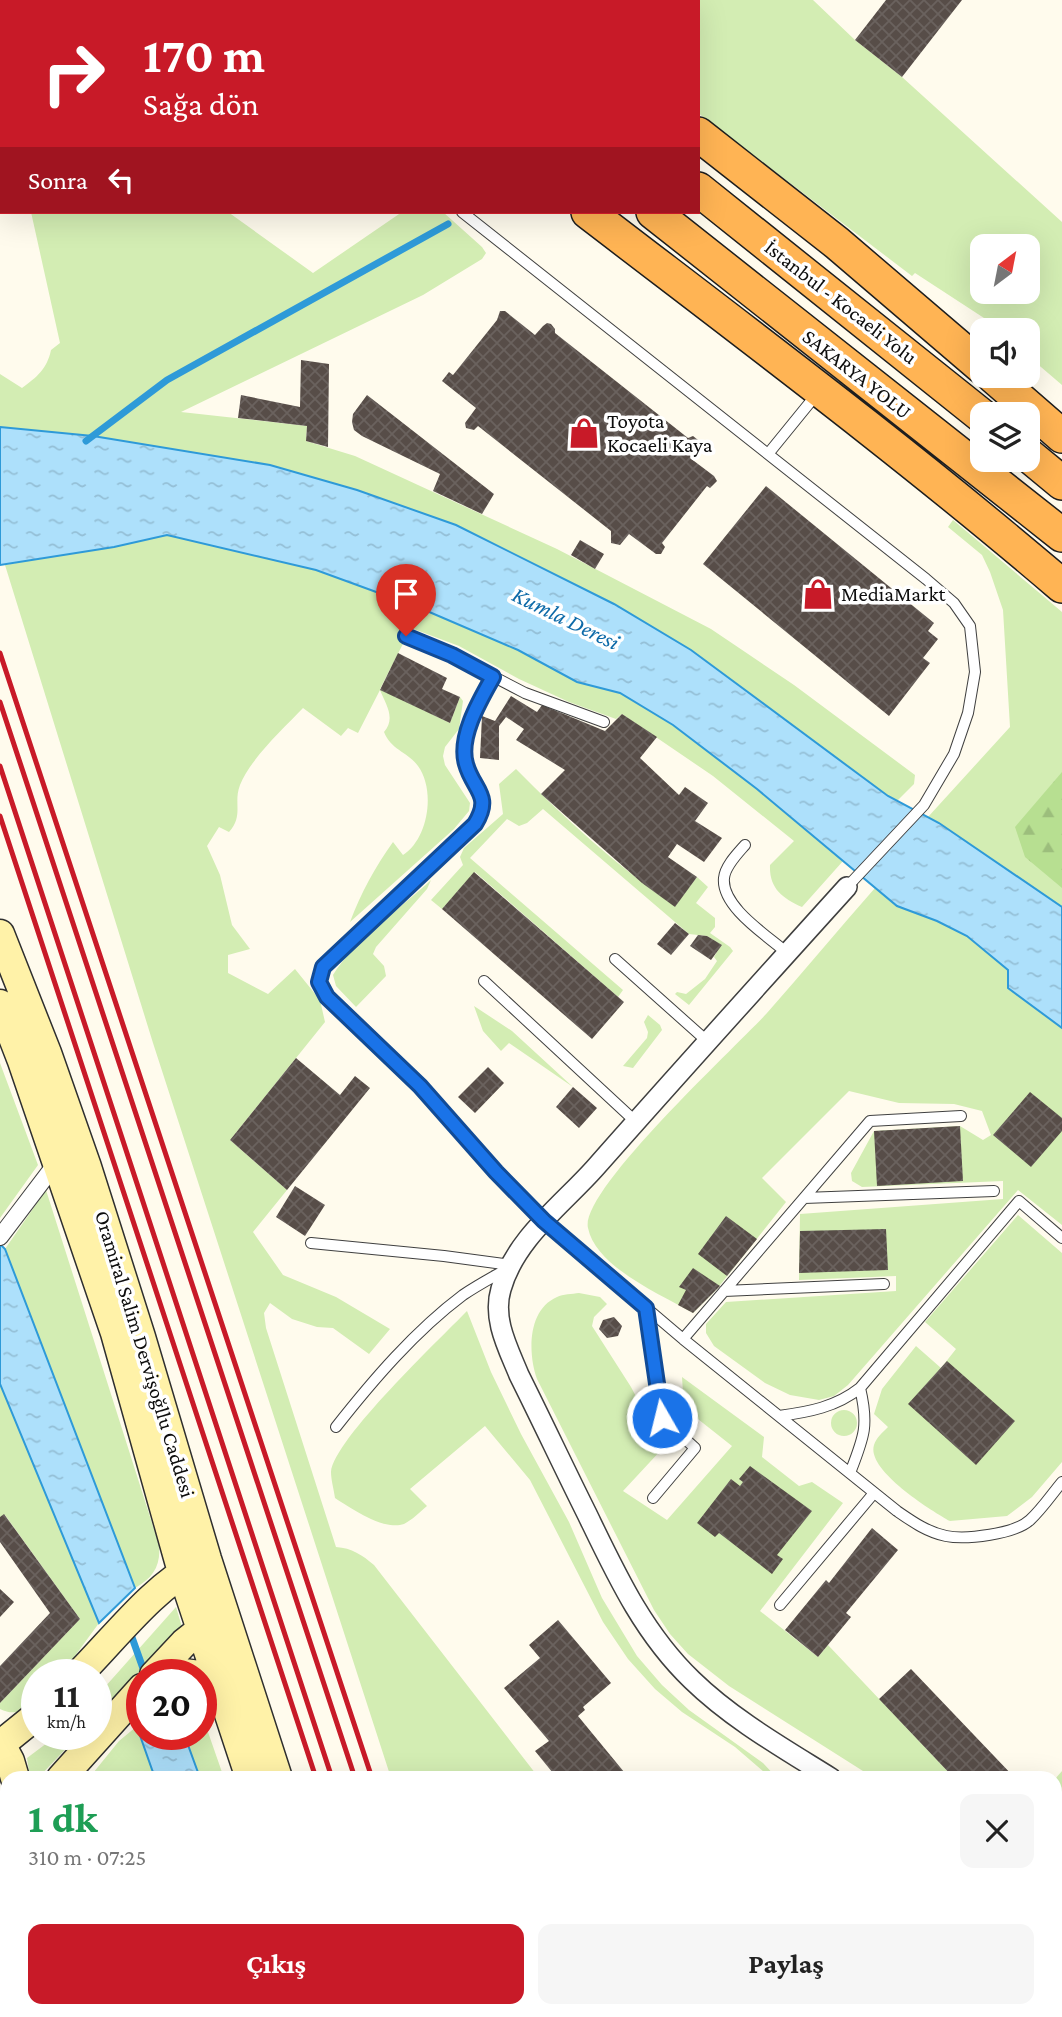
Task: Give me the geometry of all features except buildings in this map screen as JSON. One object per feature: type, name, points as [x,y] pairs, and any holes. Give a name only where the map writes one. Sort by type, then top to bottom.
[{"type":"highway","points":[[700,136],[837,243],[970,357]]},
{"type":"highway","points":[[700,175],[811,250],[970,367]]},
{"type":"highway","name":"İstanbul - Kocaeli Yolu","points":[[700,191],[970,406]]},
{"type":"highway","points":[[590,214],[819,390],[1062,586]]},
{"type":"highway","points":[[638,214],[819,390]]},
{"type":"highway","name":"SAKARYA YOLU","points":[[656,214],[1062,535]]},
{"type":"highway","points":[[998,388],[1057,431]]},
{"type":"highway","points":[[1007,388],[1057,431]]},
{"type":"highway","points":[[1040,465],[1062,484]]},
{"type":"main road","name":"Oramiral Salim Dervişoğllu Caddesi","points":[[0,934],[47,1053],[87,1167],[141,1337],[195,1566]]},
{"type":"main road","name":"Oramiral Salim Dervişoğllu Caddesi","points":[[0,1004],[51,1169],[115,1333],[212,1620],[275,1771]]},
{"type":"main road","points":[[93,1659],[142,1608],[195,1566]]},
{"type":"main road","name":"Oramiral Salim Dervişoğllu Caddesi","points":[[209,1659],[212,1620]]},
{"type":"main road","points":[[173,1659],[212,1620]]},
{"type":"main road","name":"Oramiral Salim Dervişoğllu Caddesi","points":[[217,1703],[247,1771]]},
{"type":"main road","points":[[67,1771],[126,1706]]},
{"type":"main road","points":[[13,1771],[0,1744],[21,1728]]},
{"type":"street","points":[[820,1771],[743,1721],[700,1687],[669,1657],[632,1606],[506,1344],[498,1310],[501,1288],[523,1244],[847,887]]},
{"type":"street","points":[[0,1237],[51,1169]]},
{"type":"lane","points":[[465,214],[926,579],[954,603],[970,626],[975,672],[968,713],[954,754],[924,805],[847,887]]},
{"type":"lane","points":[[768,454],[819,390]]},
{"type":"lane","points":[[406,636],[452,655],[525,693],[604,722]]},
{"type":"lane","points":[[493,677],[472,715],[466,744],[466,764],[482,792],[483,812],[475,824],[323,967],[319,982],[327,997],[420,1086],[496,1172],[544,1221],[683,1339],[921,1528],[948,1536],[975,1536],[1015,1529],[1029,1521],[1062,1482]]},
{"type":"lane","points":[[745,845],[724,878],[729,900],[787,953]]},
{"type":"lane","points":[[615,959],[708,1042]]},
{"type":"lane","points":[[484,981],[636,1122]]},
{"type":"lane","points":[[683,1339],[870,1121],[961,1116]]},
{"type":"lane","points":[[804,1198],[994,1191]]},
{"type":"lane","points":[[779,1416],[830,1406],[848,1398],[860,1388],[1019,1201],[1062,1238]]},
{"type":"lane","points":[[312,1243],[511,1266]]},
{"type":"lane","points":[[336,1427],[363,1392],[438,1315],[464,1294],[511,1266]]},
{"type":"lane","points":[[724,1292],[884,1284]]},
{"type":"lane","points":[[646,1308],[662,1418],[695,1448],[653,1498]]},
{"type":"lane","points":[[850,1473],[866,1430],[866,1411],[860,1388]]},
{"type":"lane","points":[[780,1605],[874,1493]]},
{"type":"green space","points":[[700,0],[813,0],[1062,222],[1062,385],[1040,366],[1040,318],[984,318],[915,273],[912,276],[700,115]]},
{"type":"green space","points":[[31,214],[231,214],[313,273],[399,214],[445,214],[482,247],[486,253],[482,259],[423,295],[181,412],[307,426],[306,441],[355,456],[557,549],[711,629],[794,685],[915,775],[914,784],[897,801],[888,796],[691,650],[614,604],[456,525],[357,490],[270,465],[93,436],[0,427],[0,374],[22,388],[41,372],[51,350],[60,343]]},
{"type":"green space","points":[[953,520],[1062,612],[1062,907],[928,817],[1010,727],[1003,610],[982,555],[948,527]]},
{"type":"green space","points":[[167,535],[316,570],[420,608],[518,650],[577,682],[620,693],[673,725],[757,789],[843,861],[802,907],[795,904],[778,891],[770,873],[770,865],[794,841],[713,776],[622,714],[616,719],[569,702],[519,679],[459,646],[411,628],[380,689],[450,723],[460,697],[463,701],[459,729],[445,747],[443,756],[445,765],[470,803],[469,811],[454,829],[350,922],[369,880],[393,842],[403,855],[412,848],[427,814],[424,776],[414,761],[391,743],[384,732],[390,717],[380,690],[358,733],[348,728],[341,736],[303,708],[268,744],[245,775],[238,791],[236,820],[229,832],[219,827],[207,846],[220,875],[232,925],[250,949],[228,955],[228,973],[268,994],[295,969],[320,1000],[325,1022],[230,1140],[287,1190],[253,1232],[283,1275],[336,1297],[390,1329],[369,1354],[333,1328],[317,1327],[292,1319],[270,1303],[264,1313],[266,1328],[336,1547],[356,1553],[374,1565],[534,1771],[389,1771],[153,1043],[5,565]]},
{"type":"green space","points":[[516,769],[592,841],[675,906],[697,877],[708,887],[696,903],[715,918],[715,927],[710,933],[733,951],[689,1005],[675,994],[686,994],[705,979],[717,961],[714,957],[721,945],[707,936],[689,934],[543,809],[527,823],[519,826],[507,819],[470,858],[623,990],[618,997],[475,872],[442,909],[431,900],[463,865],[460,857],[464,848],[503,814],[499,784]]},
{"type":"green space","points":[[1062,772],[1062,888],[1025,857],[1015,827]]},
{"type":"green space","points":[[431,880],[427,889],[376,947],[373,954],[384,966],[386,976],[356,1007],[336,986],[333,975],[365,938]]},
{"type":"green space","points":[[875,888],[897,906],[967,936],[1008,970],[1009,988],[1062,1028],[1062,1225],[1018,1190],[848,1385],[834,1396],[819,1400],[790,1395],[765,1383],[714,1346],[706,1333],[706,1324],[726,1302],[896,1291],[896,1276],[799,1280],[800,1214],[1003,1199],[1003,1181],[862,1187],[852,1181],[851,1173],[874,1131],[960,1126],[983,1140],[991,1135],[982,1111],[954,1104],[899,1103],[849,1091],[762,1178],[786,1202],[717,1289],[693,1313],[647,1288],[616,1267],[593,1242],[588,1228],[592,1209],[608,1183],[633,1152],[767,1013]]},
{"type":"green space","points":[[474,1006],[512,1031],[573,1087],[509,1043],[501,1051],[483,1031]]},
{"type":"green space","points":[[648,1015],[662,1030],[633,1068],[623,1066],[647,1038],[644,1022]]},
{"type":"green space","points":[[0,1063],[38,1165],[0,1218]]},
{"type":"green space","points":[[46,1190],[159,1545],[159,1559],[154,1571],[135,1588],[5,1249]]},
{"type":"green space","points":[[1018,1215],[1062,1253],[1062,1462],[1032,1497],[1007,1516],[950,1521],[902,1489],[880,1466],[874,1455],[874,1445],[888,1427],[874,1414],[882,1389],[916,1346],[941,1368],[956,1349],[925,1322]]},
{"type":"green space","points":[[579,1293],[600,1297],[607,1304],[594,1317],[592,1326],[631,1387],[663,1448],[623,1491],[667,1520],[732,1446],[684,1408],[682,1377],[764,1437],[762,1457],[799,1486],[812,1482],[843,1503],[760,1611],[818,1657],[828,1645],[947,1771],[863,1771],[729,1686],[688,1654],[670,1634],[654,1610],[537,1379],[531,1345],[535,1322],[547,1303],[565,1295]]},
{"type":"green space","points":[[467,1311],[491,1372],[521,1434],[569,1522],[602,1598],[637,1656],[662,1685],[689,1710],[770,1771],[763,1771],[735,1747],[682,1712],[655,1689],[628,1659],[603,1622],[530,1480],[485,1426],[410,1489],[427,1506],[404,1524],[378,1522],[335,1498],[331,1472],[337,1457],[368,1414]]},
{"type":"green space","points":[[0,1384],[99,1623],[73,1659],[42,1659],[80,1619],[5,1515],[0,1517]]},
{"type":"green space","points":[[844,1410],[853,1414],[857,1423],[853,1432],[844,1436],[835,1432],[831,1423],[835,1414]]},
{"type":"green space","points":[[176,1607],[182,1627],[151,1659],[130,1659]]},
{"type":"green space","points":[[126,1663],[126,1686],[112,1700],[112,1679]]},
{"type":"green space","points":[[21,1681],[21,1710],[5,1711],[0,1709],[0,1703]]},
{"type":"green space","points":[[126,1735],[126,1750],[214,1750],[222,1771],[95,1771]]},
{"type":"green space","points":[[38,1750],[65,1750],[45,1771],[29,1771],[27,1758]]},
{"type":"water","name":"Kumla Deresi","points":[[0,427],[93,436],[270,465],[357,490],[456,525],[614,604],[691,650],[888,796],[939,823],[1062,907],[1062,1028],[1008,988],[1008,970],[967,936],[897,906],[757,789],[673,725],[620,693],[577,682],[518,650],[420,608],[316,570],[167,535],[114,547],[0,565]]},
{"type":"water","points":[[0,1244],[5,1249],[135,1588],[99,1623],[0,1384]]},
{"type":"water","points":[[145,1750],[190,1750],[197,1771],[153,1771]]},
{"type":"waterway","points":[[86,441],[167,380],[448,224]]},
{"type":"waterway","points":[[129,1629],[140,1659]]},
{"type":"railway","points":[[0,653],[370,1771]]},
{"type":"railway","points":[[0,702],[353,1771]]},
{"type":"railway","points":[[0,766],[330,1771]]},
{"type":"railway","points":[[0,816],[314,1771]]},
{"type":"place","name":"Toyota Kocaeli Kaya","points":[[584,433]]},
{"type":"place","name":"MediaMarkt","points":[[818,594]]},
{"type":"route","points":[[406,636],[452,655],[493,677],[472,715],[466,744],[466,764],[482,792],[483,812],[475,824],[323,967],[319,982],[327,997],[420,1086],[496,1172],[544,1221],[646,1308],[662,1418]]}]
